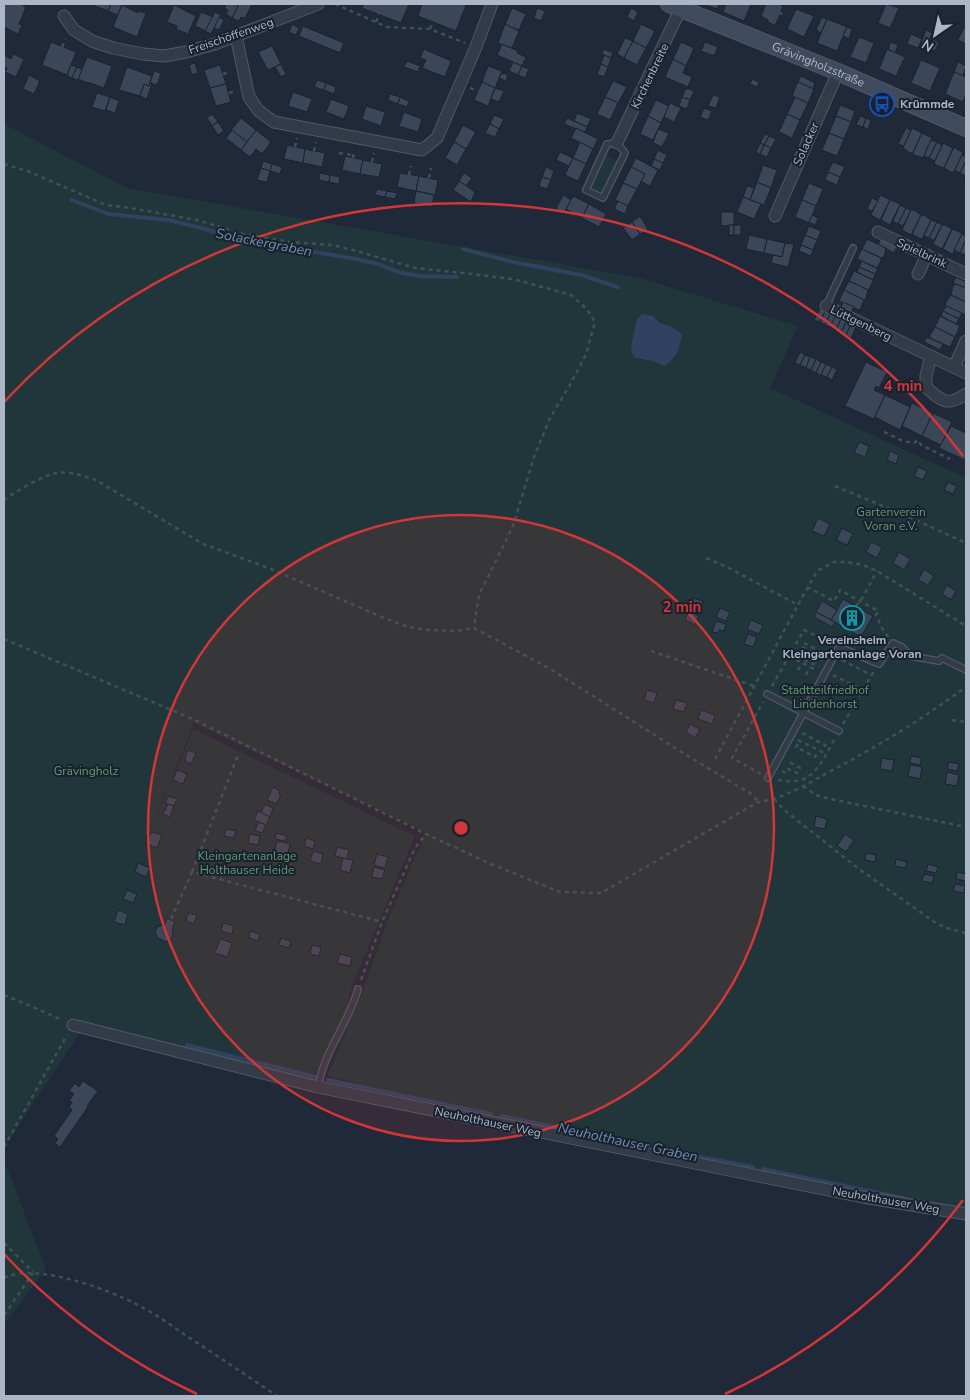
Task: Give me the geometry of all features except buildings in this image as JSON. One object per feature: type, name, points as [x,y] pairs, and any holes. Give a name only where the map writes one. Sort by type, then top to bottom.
[{"type":"main road","name":"Grävingholzstraße","points":[[675,6],[838,72],[966,128]]},
{"type":"street","name":"Freischöffenweg","points":[[64,16],[74,30],[92,41],[113,48],[164,56],[186,52],[236,36],[318,4]]},
{"type":"street","points":[[236,36],[249,97],[259,111],[274,122],[422,150],[437,138],[476,48],[492,4]]},
{"type":"street","name":"Kirchenbreite","points":[[617,143],[675,6]]},
{"type":"street","name":"Solacker","points":[[775,216],[838,72]]},
{"type":"street","name":"Spielbrink","points":[[878,232],[966,274]]},
{"type":"street","points":[[918,274],[927,256]]},
{"type":"street","name":"Lüttgenberg","points":[[826,306],[966,373]]},
{"type":"street","points":[[954,367],[966,341]]},
{"type":"street","points":[[931,356],[926,376],[926,387],[939,399],[951,401],[966,394]]},
{"type":"street","name":"Neuholthauser Weg","points":[[73,1025],[318,1087],[797,1184],[966,1214]]},
{"type":"lane","name":"Kirchenbreite","points":[[617,143],[625,153],[603,198],[586,190],[607,144],[617,143]]},
{"type":"lane","name":"Lüttgenberg","points":[[826,306],[854,248]]},
{"type":"lane","points":[[768,778],[839,647],[878,664],[893,643],[902,647],[910,656],[939,661],[942,658],[966,670]]},
{"type":"lane","points":[[767,694],[839,731]]},
{"type":"lane","points":[[318,1087],[324,1062],[350,1012],[358,988]]},
{"type":"path","points":[[335,4],[387,27],[430,29],[476,48]]},
{"type":"path","points":[[376,22],[379,14]]},
{"type":"path","points":[[430,29],[433,22]]},
{"type":"path","points":[[62,47],[67,36]]},
{"type":"path","points":[[340,153],[353,155]]},
{"type":"path","points":[[4,164],[30,172],[106,205],[197,220],[243,234],[290,242],[332,245],[415,268],[513,279],[570,296],[587,308],[594,322],[586,354],[550,418],[534,457],[513,526],[479,595],[474,628]]},
{"type":"path","points":[[409,175],[411,166]]},
{"type":"path","points":[[429,178],[431,168]]},
{"type":"path","points":[[884,432],[902,441],[914,443],[922,436]]},
{"type":"path","points":[[918,440],[921,445],[950,459]]},
{"type":"path","points":[[4,500],[39,480],[57,473],[79,475],[96,480],[203,544],[271,569],[384,618],[408,627],[428,630],[457,631],[474,628],[552,670],[747,791],[758,802]]},
{"type":"path","points":[[835,486],[966,543]]},
{"type":"path","points":[[706,558],[729,568],[798,605]]},
{"type":"path","points":[[715,759],[817,571],[834,562],[863,565],[877,571],[966,626]]},
{"type":"path","points":[[856,606],[877,571]]},
{"type":"path","points":[[807,587],[834,601],[840,590],[878,611],[876,615],[879,623],[893,643]]},
{"type":"path","points":[[839,647],[804,630],[732,758],[768,778],[786,781],[801,780],[809,776],[815,771],[830,748],[878,664]]},
{"type":"path","points":[[4,639],[195,720],[426,834],[491,864],[560,892],[602,893],[758,802],[774,799],[869,751],[966,687]]},
{"type":"path","points":[[823,659],[802,646],[825,654]]},
{"type":"path","points":[[651,651],[754,686]]},
{"type":"path","points":[[798,655],[819,666]]},
{"type":"path","points":[[789,656],[817,671]]},
{"type":"path","points":[[834,656],[872,675]]},
{"type":"path","points":[[798,670],[802,663]]},
{"type":"path","points":[[806,674],[810,667]]},
{"type":"path","points":[[827,671],[863,690]]},
{"type":"path","points":[[783,684],[811,698]]},
{"type":"path","points":[[952,720],[966,722]]},
{"type":"path","points":[[794,729],[830,748]]},
{"type":"path","points":[[790,736],[826,754]]},
{"type":"path","points":[[800,741],[796,747],[815,757],[819,751]]},
{"type":"path","points":[[172,919],[238,755]]},
{"type":"path","points":[[774,766],[786,773],[788,769],[796,773],[800,768],[779,757]]},
{"type":"path","points":[[802,786],[821,797],[966,827]]},
{"type":"path","points":[[774,799],[783,809],[879,883],[936,922],[947,928],[966,932]]},
{"type":"path","points":[[358,988],[382,922],[415,848],[426,834]]},
{"type":"path","points":[[192,872],[382,922]]},
{"type":"path","points":[[4,995],[73,1025],[4,1147]]},
{"type":"path","points":[[4,1243],[33,1272]]},
{"type":"path","points":[[4,1315],[33,1272]]},
{"type":"path","points":[[4,1278],[10,1274],[33,1272],[63,1278],[102,1290],[137,1304],[277,1396]]},
{"type":"green space","points":[[4,124],[127,188],[640,278],[798,326],[770,388],[966,478],[966,1214],[526,1126],[327,1076],[358,1004],[387,922],[426,832],[192,722],[191,725],[193,726],[130,880],[193,729],[415,836],[355,979],[348,999],[348,1006],[313,1080],[84,1026],[4,1148]],"holes":[[[653,316],[660,323],[670,326],[681,343],[675,358],[664,366],[653,361],[641,360]]]},
{"type":"green space","points":[[606,155],[617,161],[603,192],[600,193],[593,189],[592,186]]},
{"type":"green space","points":[[4,1160],[46,1269],[4,1325]]},
{"type":"water","points":[[643,314],[653,316],[660,323],[670,326],[682,334],[677,352],[672,360],[664,366],[653,361],[635,358],[631,351],[637,319]]},
{"type":"waterway","name":"Solackergraben","points":[[72,200],[108,214],[168,220],[237,239],[356,259],[378,264],[398,272],[419,276],[457,277]]},
{"type":"waterway","points":[[463,249],[513,262],[581,275],[618,287]]},
{"type":"waterway","name":"Neuholthauser Graben","points":[[187,1045],[316,1077]]},
{"type":"waterway","name":"Neuholthauser Graben","points":[[328,1080],[491,1114]]},
{"type":"waterway","name":"Neuholthauser Graben","points":[[502,1116],[753,1167]]},
{"type":"waterway","name":"Neuholthauser Graben","points":[[763,1169],[903,1198]]},
{"type":"place","name":"Krümmde","points":[[882,104]]},
{"type":"place","name":"Vereinsheim Kleingartenanlage Voran","points":[[852,618]]},
{"type":"park label","name":"Gartenverein Voran e.V.","points":[[891,519]]},
{"type":"park label","name":"Stadtteilfriedhof Lindenhorst","points":[[825,697]]},
{"type":"park label","name":"Grävingholz","points":[[86,771]]},
{"type":"park label","name":"Kleingartenanlage Holthauser Heide","points":[[247,863]]}]
